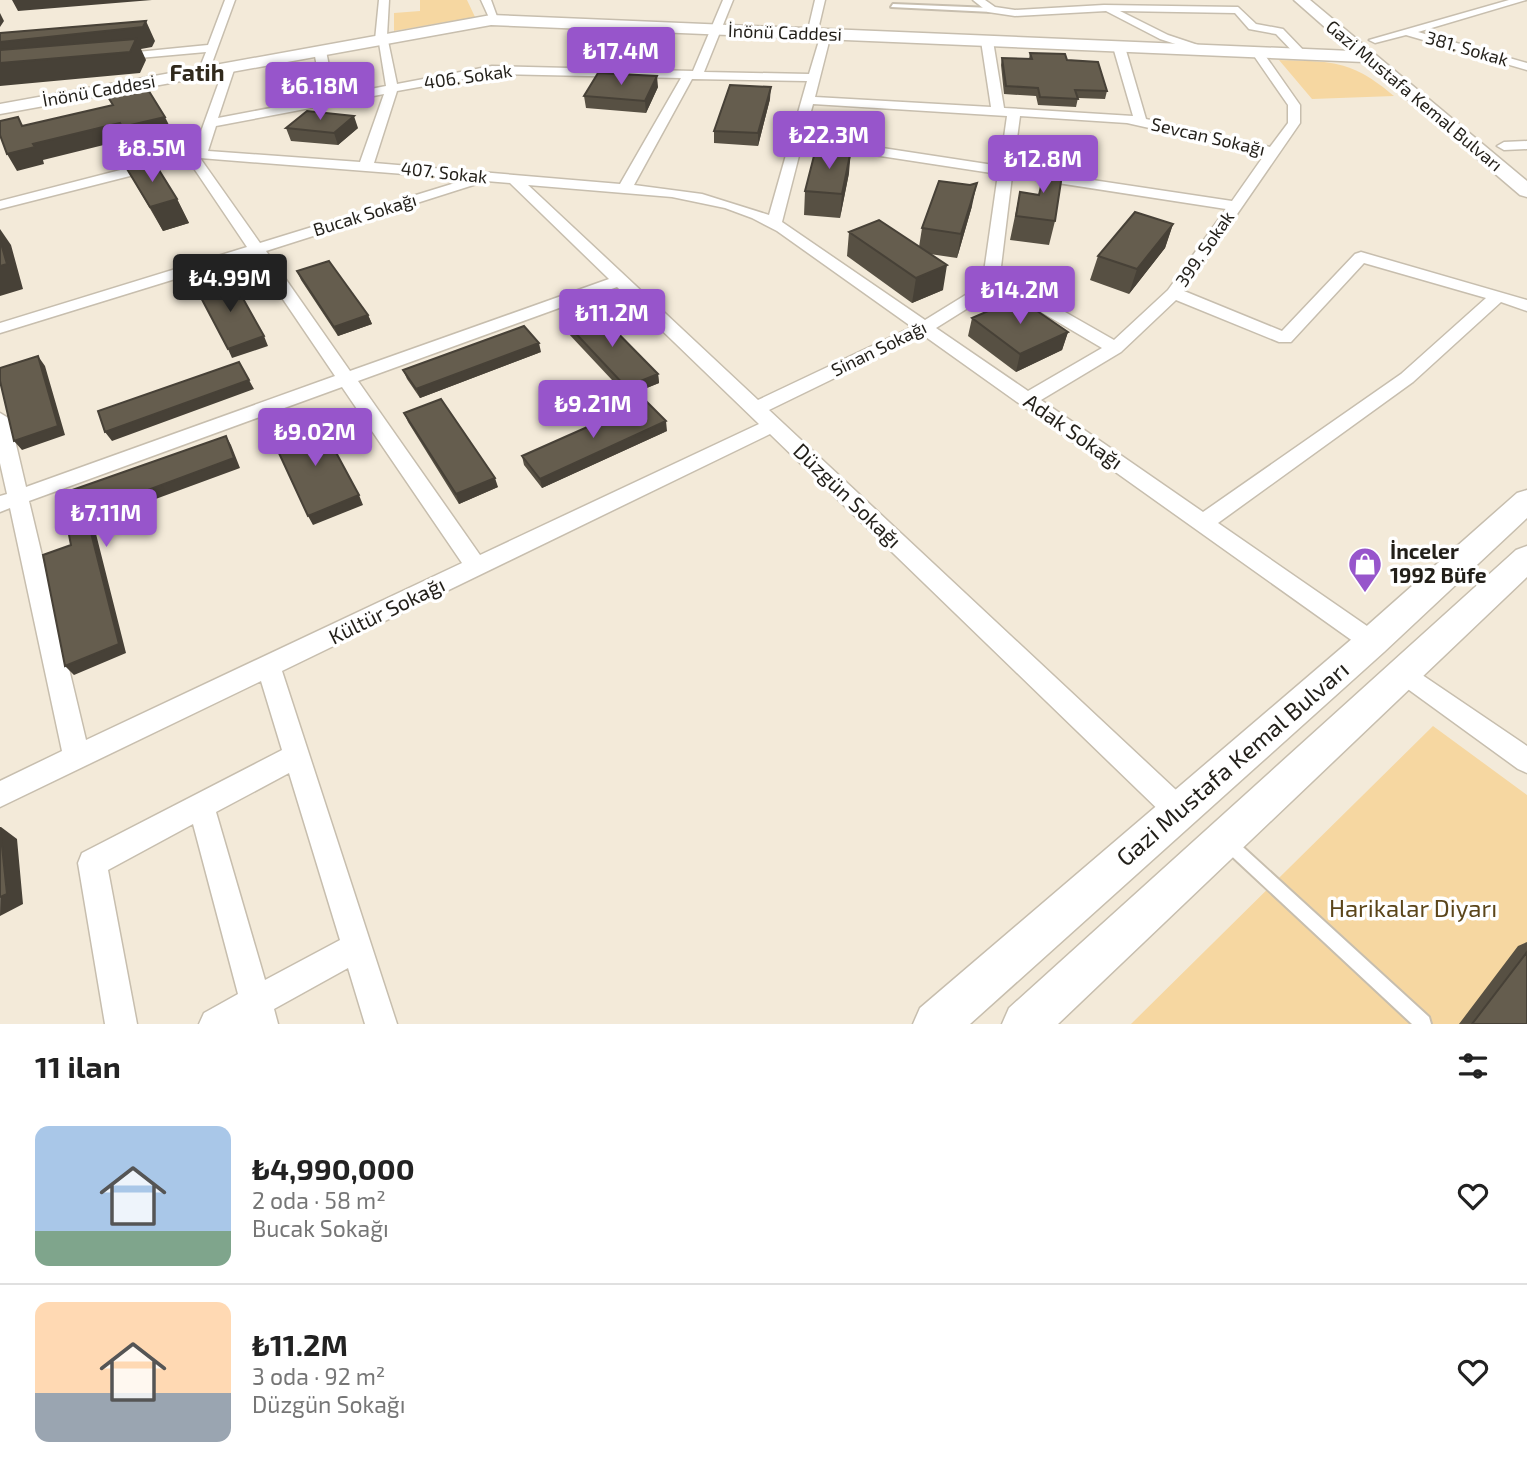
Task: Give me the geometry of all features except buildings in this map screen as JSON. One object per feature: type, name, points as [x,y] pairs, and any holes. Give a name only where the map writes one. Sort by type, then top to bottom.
[{"type":"main road","name":"Gazi Mustafa Kemal Bulvarı","points":[[1301,0],[1372,49],[1403,63]]},
{"type":"main road","name":"Gazi Mustafa Kemal Bulvarı","points":[[1326,0],[1372,49],[1527,191]]},
{"type":"main road","name":"İnönü Caddesi","points":[[0,109],[495,20],[1302,55],[1372,49]]},
{"type":"main road","name":"Gazi Mustafa Kemal Bulvarı","points":[[1499,141],[1527,164]]},
{"type":"main road","name":"Gazi Mustafa Kemal Bulvarı","points":[[936,1024],[1373,642],[1527,501]]},
{"type":"main road","name":"Gazi Mustafa Kemal Bulvarı","points":[[1025,1024],[1527,558]]},
{"type":"street","points":[[204,72],[230,0]]},
{"type":"street","points":[[366,165],[392,88],[383,40],[384,0]]},
{"type":"street","points":[[486,0],[495,20]]},
{"type":"street","points":[[624,190],[693,74],[728,0]]},
{"type":"street","points":[[774,222],[814,78],[820,0]]},
{"type":"street","points":[[978,0],[992,10],[1024,13],[1105,4],[1238,10],[1253,27],[1279,31],[1302,55]]},
{"type":"street","points":[[1372,49],[1408,32],[1512,1],[1527,8]]},
{"type":"street","points":[[1105,4],[1164,37],[1203,50]]},
{"type":"street","name":"381. Sokak","points":[[1408,32],[1527,67]]},
{"type":"street","points":[[987,41],[1006,110],[1005,169],[992,276],[1115,348]]},
{"type":"street","points":[[1119,47],[1140,120]]},
{"type":"street","points":[[106,58],[213,48]]},
{"type":"street","points":[[320,51],[330,100]]},
{"type":"street","name":"399. Sokak","points":[[1027,400],[1115,348],[1174,293],[1294,123],[1296,112],[1258,53]]},
{"type":"street","points":[[229,67],[196,155],[256,249],[477,568]]},
{"type":"street","name":"406. Sokak","points":[[210,123],[500,69],[814,78]]},
{"type":"street","name":"Sevcan Sokağı","points":[[808,100],[1140,120],[1274,152]]},
{"type":"street","points":[[797,139],[1235,206]]},
{"type":"street","points":[[1499,141],[1527,145]]},
{"type":"street","name":"407. Sokak","points":[[0,205],[196,155],[366,165],[624,190],[727,202],[774,222]]},
{"type":"street","name":"Bucak Sokağı","points":[[0,328],[488,177]]},
{"type":"street","name":"Düzgün Sokağı","points":[[515,180],[1180,811]]},
{"type":"street","name":"Adak Sokağı","points":[[774,222],[1373,642]]},
{"type":"street","points":[[1174,293],[1286,338],[1361,257],[1527,306]]},
{"type":"street","name":"Sinan Sokağı","points":[[755,408],[925,328],[979,296],[992,276]]},
{"type":"street","points":[[9,501],[620,280]]},
{"type":"street","points":[[1203,523],[1407,378],[1498,296]]},
{"type":"street","points":[[0,419],[9,501],[77,758]]},
{"type":"street","name":"Kültür Sokağı","points":[[0,794],[269,668],[773,425]]},
{"type":"street","points":[[269,668],[381,1024]]},
{"type":"street","points":[[1403,672],[1527,761]]},
{"type":"street","points":[[121,1024],[92,863],[297,755]]},
{"type":"street","points":[[201,805],[259,1013]]},
{"type":"street","points":[[215,1024],[259,1013],[357,947]]},
{"type":"lane","points":[[893,6],[992,10]]},
{"type":"lane","points":[[1224,839],[1423,1023]]},
{"type":"green space","points":[[420,0],[467,0],[475,17],[394,31],[394,13],[420,11]]},
{"type":"green space","points":[[1279,60],[1314,61],[1353,69],[1394,96],[1312,99]]},
{"type":"green space","name":"Harikalar Diyarı","points":[[1433,726],[1527,795],[1527,1024],[1131,1024]]},
{"type":"place","name":"İnceler 1992 Büfe","points":[[1365,594]]},
{"type":"district","name":"Fatih","points":[[197,73]]}]
